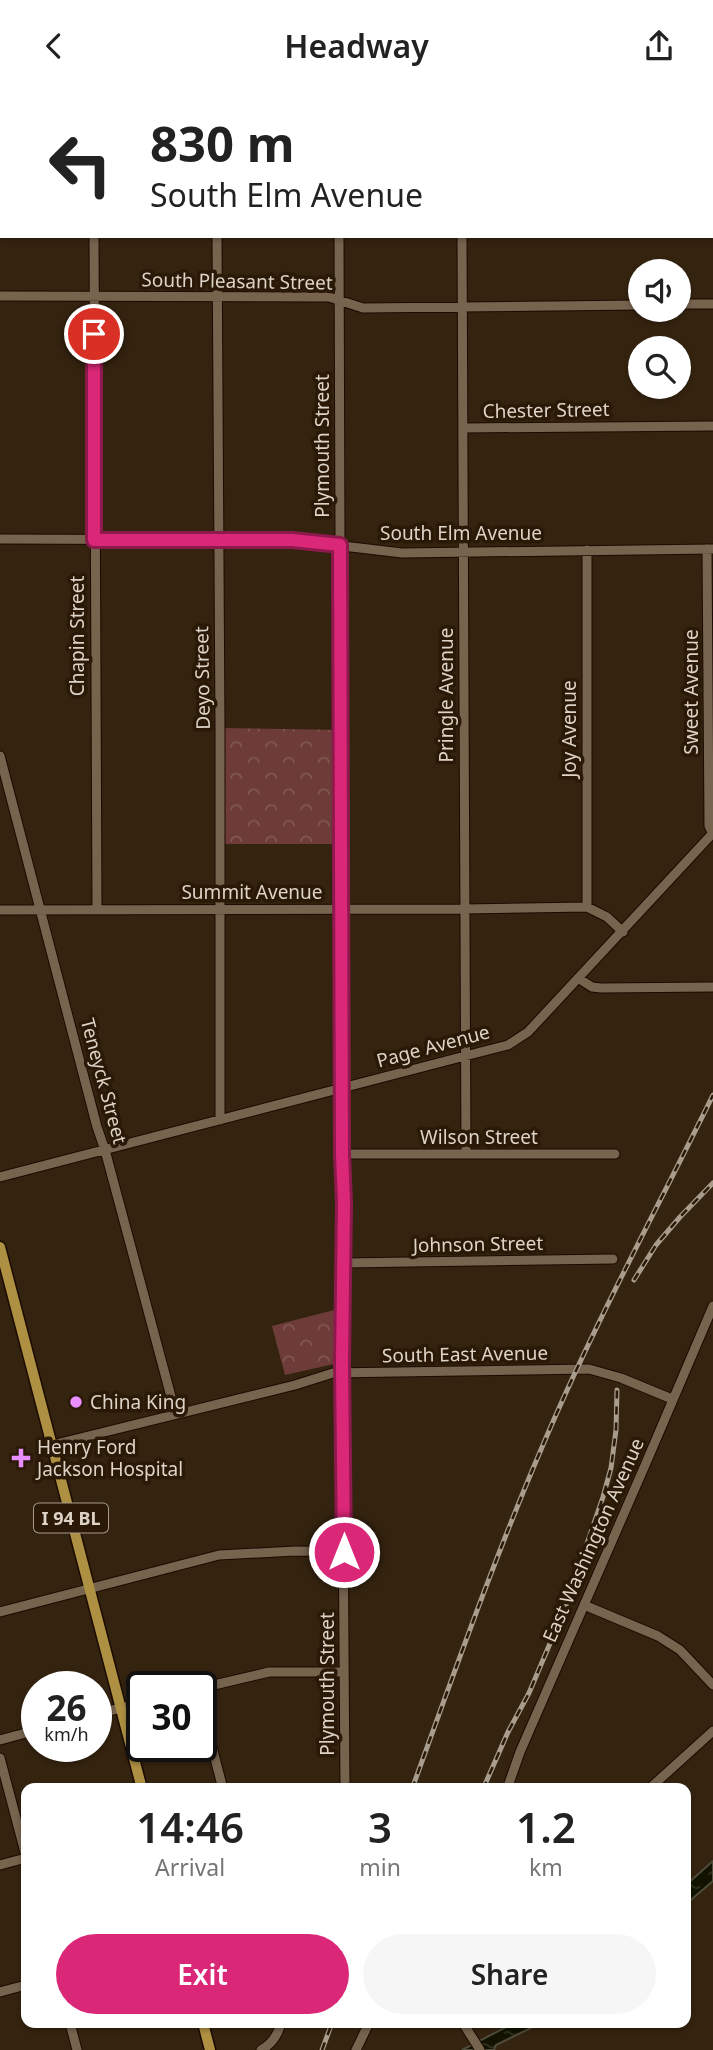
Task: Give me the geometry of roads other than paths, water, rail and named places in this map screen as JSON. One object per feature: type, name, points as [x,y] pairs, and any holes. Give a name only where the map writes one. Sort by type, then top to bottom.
[{"type":"main road","name":"I 94 BL","points":[[0,1247],[140,1783]]},
{"type":"main road","points":[[205,2028],[210,2050]]},
{"type":"street","name":"Chapin Street","points":[[94,238],[97,909]]},
{"type":"street","name":"Deyo Street","points":[[216,238],[220,1120]]},
{"type":"street","name":"Plymouth Street","points":[[339,238],[345,1783]]},
{"type":"street","name":"Pringle Avenue","points":[[462,238],[466,1154]]},
{"type":"street","name":"South Pleasant Street","points":[[0,296],[329,297],[363,309],[628,305]]},
{"type":"street","points":[[691,305],[713,304]]},
{"type":"street","name":"Chester Street","points":[[463,428],[713,426]]},
{"type":"street","name":"South Elm Avenue","points":[[0,539],[292,540],[402,553],[710,549]]},
{"type":"street","name":"Sweet Avenue","points":[[710,549],[709,826],[713,833]]},
{"type":"street","name":"Joy Avenue","points":[[587,550],[587,907]]},
{"type":"street","name":"Teneyck Street","points":[[0,756],[86,1089],[173,1404],[178,1413]]},
{"type":"street","name":"Page Avenue","points":[[0,1177],[508,1045],[522,1037],[713,833]]},
{"type":"street","points":[[587,907],[607,917],[623,932]]},
{"type":"street","name":"Summit Avenue","points":[[0,910],[587,907]]},
{"type":"street","points":[[578,978],[592,987],[601,988],[713,986]]},
{"type":"street","name":"Wilson Street","points":[[342,1154],[615,1154]]},
{"type":"street","name":"Johnson Street","points":[[344,1263],[613,1259]]},
{"type":"street","name":"East Washington Avenue","points":[[509,1783],[520,1752],[713,1306]]},
{"type":"street","name":"South East Avenue","points":[[52,1445],[333,1373],[589,1369],[621,1378],[672,1399]]},
{"type":"street","points":[[0,1612],[230,1553],[344,1552]]},
{"type":"street","points":[[584,1605],[658,1636],[680,1650],[713,1685]]},
{"type":"street","points":[[217,1684],[269,1672],[344,1672]]},
{"type":"street","points":[[112,1710],[126,1707]]},
{"type":"street","points":[[656,1783],[713,1731]]},
{"type":"street","points":[[0,1740],[21,1734]]},
{"type":"street","points":[[0,1758],[21,1838]]},
{"type":"street","points":[[216,1762],[221,1783]]},
{"type":"street","points":[[0,1865],[21,1859]]},
{"type":"street","points":[[0,1992],[21,1986]]},
{"type":"street","points":[[71,2028],[77,2050]]},
{"type":"street","points":[[261,2050],[271,2043],[279,2028]]},
{"type":"street","points":[[356,2050],[367,2028]]},
{"type":"street","points":[[466,2028],[480,2050]]},
{"type":"water","points":[[713,1861],[713,1881],[691,1900],[691,1881]]},
{"type":"water","points":[[504,2028],[531,2028],[496,2045],[494,2050],[462,2050]]},
{"type":"railway","points":[[414,1783],[490,1577],[560,1406],[713,1095]]},
{"type":"railway","points":[[634,1280],[656,1245],[713,1183]]},
{"type":"railway","points":[[486,1783],[529,1693],[565,1608],[603,1497],[611,1468],[616,1430],[617,1390]]},
{"type":"railway","points":[[322,2050],[330,2028]]},
{"type":"place","name":"China King","points":[[76,1402]]},
{"type":"place","name":"Henry Ford Jackson Hospital","points":[[21,1458]]}]
